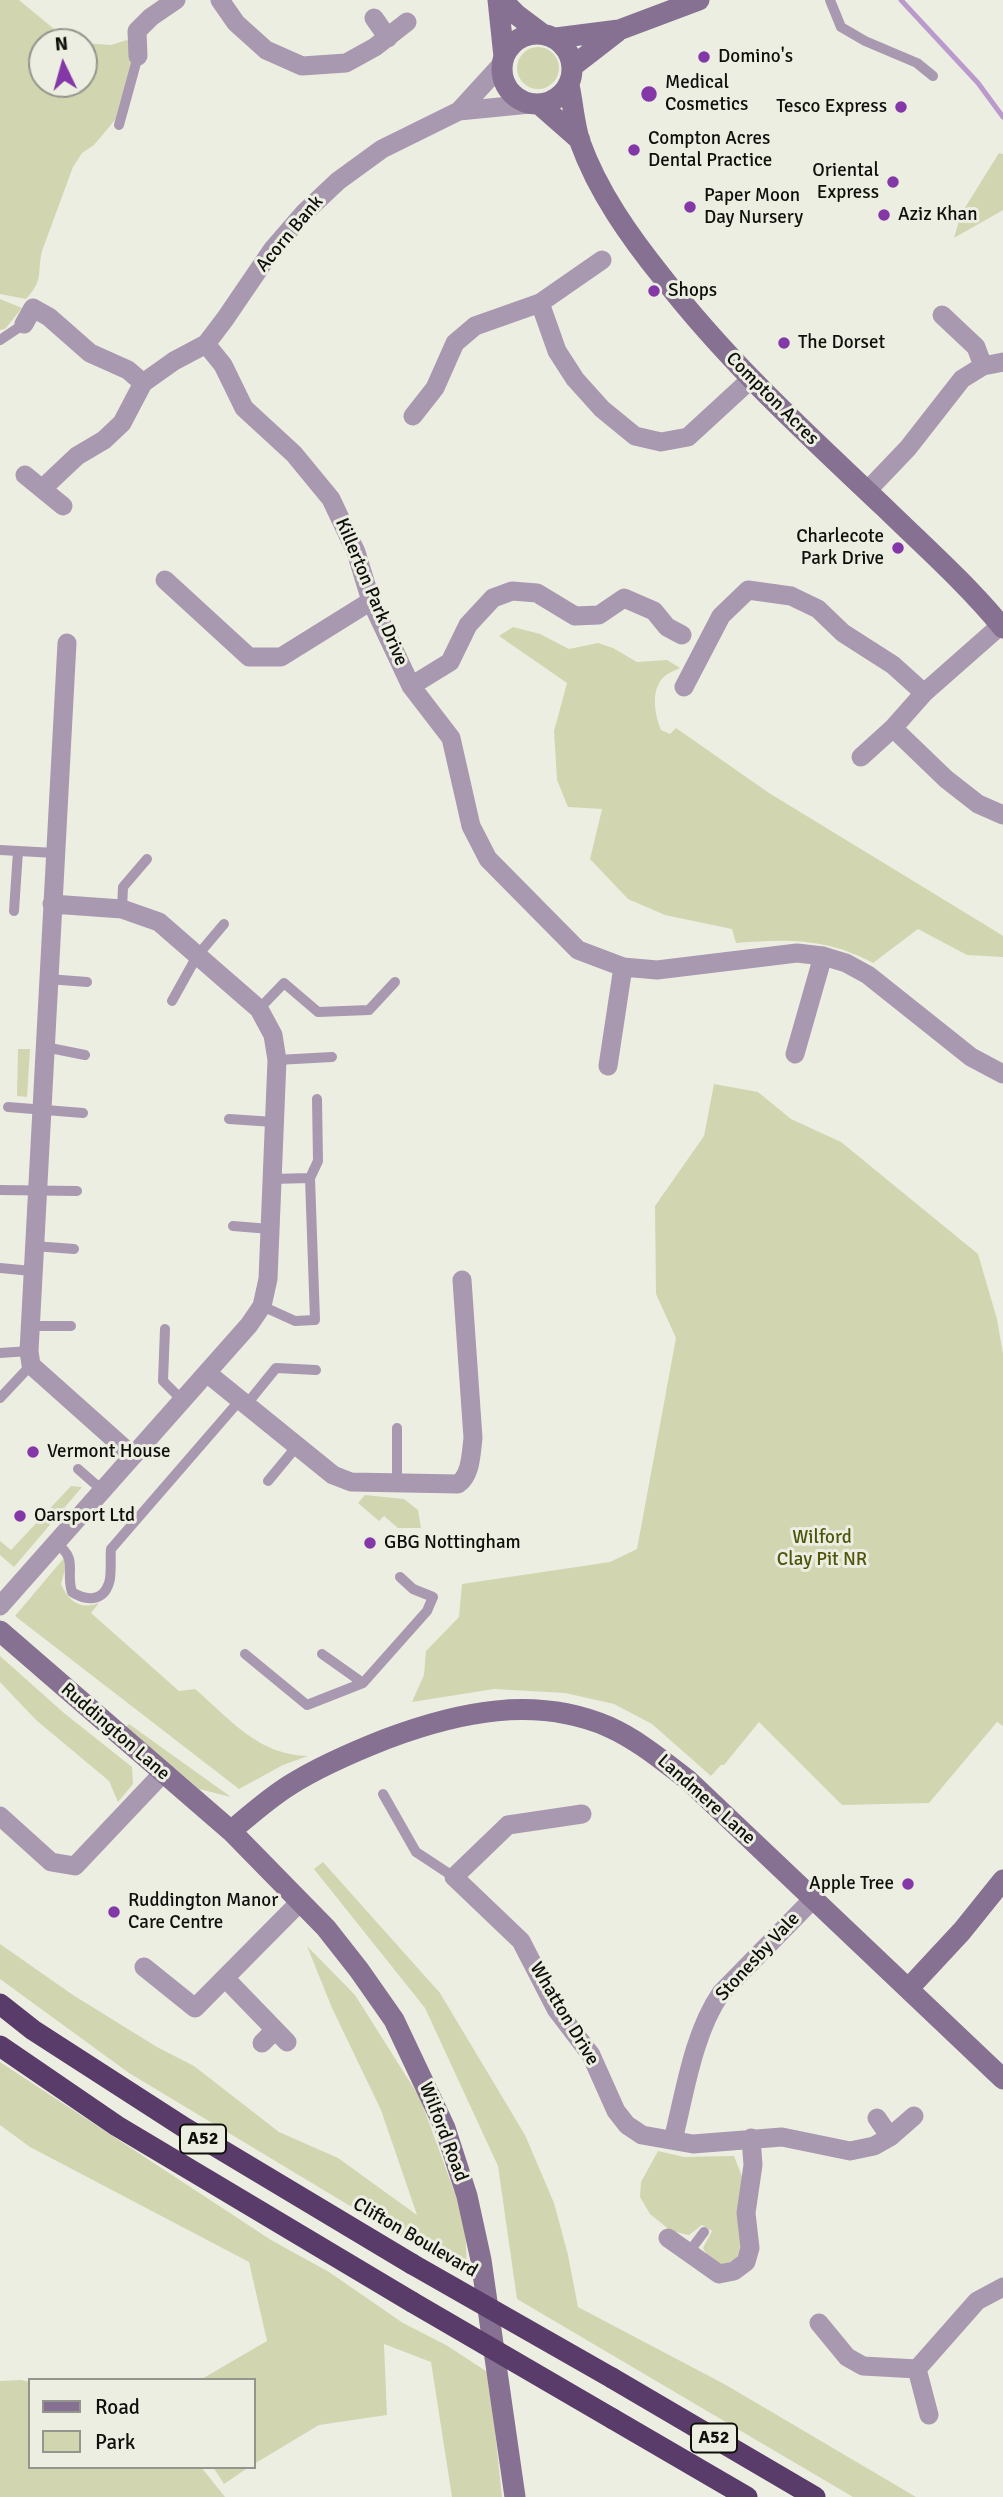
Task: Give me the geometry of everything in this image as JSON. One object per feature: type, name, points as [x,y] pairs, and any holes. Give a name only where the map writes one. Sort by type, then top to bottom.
[{"type":"highway","name":"Clifton Boulevard","points":[[0,2004],[33,2030],[185,2128],[412,2264],[815,2497]]},
{"type":"highway","name":"A52","points":[[0,2046],[117,2126],[747,2497]]},
{"type":"street","points":[[138,56],[137,31],[151,17],[176,0]]},
{"type":"street","points":[[220,0],[236,23],[266,50],[302,66],[346,63],[388,38],[407,22]]},
{"type":"street","points":[[500,0],[567,49],[571,75]]},
{"type":"street","points":[[500,0],[504,80],[513,95],[534,104],[557,99],[571,75],[619,30]]},
{"type":"street","points":[[503,60],[508,49],[526,35],[548,36],[619,30],[699,0]]},
{"type":"street","points":[[374,18],[388,38]]},
{"type":"street","name":"Acorn Bank","points":[[459,111],[503,60]]},
{"type":"street","name":"Compton Acres","points":[[571,75],[580,140],[611,205],[648,259],[688,310],[750,380],[950,571],[1002,627]]},
{"type":"street","name":"Acorn Bank","points":[[42,489],[77,456],[104,440],[122,424],[144,383],[174,361],[206,344],[272,250],[304,213],[338,181],[382,149],[459,111],[534,104]]},
{"type":"street","name":"Compton Acres","points":[[534,104],[580,140]]},
{"type":"street","points":[[413,416],[435,388],[455,343],[475,326],[540,303],[602,260]]},
{"type":"street","points":[[540,303],[557,351],[575,379],[602,409],[635,436],[661,442],[688,437],[750,380]]},
{"type":"street","points":[[24,324],[33,308],[49,317],[90,353],[128,370],[144,383]]},
{"type":"street","points":[[942,315],[976,347],[983,366]]},
{"type":"street","name":"Killerton Park Drive","points":[[206,344],[223,365],[244,408],[294,454],[331,499],[356,552],[371,601],[411,686],[451,738],[471,826],[488,859],[578,950],[623,967],[657,970],[797,953],[823,956],[846,963],[868,975],[971,1056],[1003,1074]]},
{"type":"street","points":[[867,491],[908,448],[962,379],[983,366],[1003,362]]},
{"type":"street","points":[[25,475],[63,506]]},
{"type":"street","points":[[165,580],[249,657],[281,657],[371,601]]},
{"type":"street","points":[[684,687],[721,616],[748,590],[791,596],[818,609],[843,633],[893,664],[924,693]]},
{"type":"street","points":[[411,686],[450,662],[468,625],[493,598],[512,591],[537,593],[575,616],[599,615],[624,598],[654,611],[667,627],[682,635]]},
{"type":"street","points":[[861,757],[893,728],[924,693],[1002,627]]},
{"type":"street","points":[[67,643],[29,1326],[30,1358],[133,1456]]},
{"type":"street","points":[[893,728],[978,804],[1003,815]]},
{"type":"street","points":[[0,1606],[249,1325],[262,1306],[268,1279],[277,1060],[273,1035],[259,1009],[159,922],[122,908],[52,904]]},
{"type":"street","points":[[795,1054],[823,956]]},
{"type":"street","points":[[608,1066],[623,967]]},
{"type":"street","points":[[207,1373],[333,1475],[351,1482],[458,1484],[465,1480],[473,1438],[462,1280]]},
{"type":"street","name":"Ruddington Lane","points":[[0,1632],[231,1831]]},
{"type":"street","name":"Landmere Lane","points":[[231,1831],[288,1786],[352,1752],[424,1725],[490,1710],[528,1709],[568,1714],[609,1727],[650,1751],[688,1780],[1003,2079]]},
{"type":"street","points":[[0,1816],[51,1862],[75,1866],[163,1773]]},
{"type":"street","points":[[454,1877],[508,1825],[582,1814]]},
{"type":"street","name":"Wilford Road","points":[[231,1831],[300,1902],[359,1970],[394,2020],[445,2128],[467,2196],[481,2260],[515,2497]]},
{"type":"street","name":"Whatton Drive","points":[[454,1877],[521,1941],[556,2009],[591,2055],[616,2111],[627,2125],[642,2135],[711,2144],[782,2137],[850,2151],[874,2146],[890,2137]]},
{"type":"street","points":[[909,1988],[962,1931],[1003,1880]]},
{"type":"street","name":"Stonesby Vale","points":[[673,2140],[703,2022],[714,2003],[814,1898]]},
{"type":"street","points":[[144,1967],[195,2008],[300,1902]]},
{"type":"street","points":[[225,1978],[275,2038]]},
{"type":"street","points":[[877,2118],[890,2137],[914,2116]]},
{"type":"street","points":[[668,2238],[719,2274],[734,2271],[746,2262],[750,2248],[746,2213],[752,2165],[751,2138]]},
{"type":"street","points":[[917,2369],[976,2301],[1003,2287]]},
{"type":"street","points":[[818,2323],[846,2357],[863,2366],[917,2369]]},
{"type":"street","points":[[917,2369],[929,2415]]},
{"type":"lane","points":[[830,0],[841,27],[865,41],[917,63],[933,76]]},
{"type":"lane","points":[[119,125],[138,56]]},
{"type":"lane","points":[[0,340],[24,324]]},
{"type":"lane","points":[[0,850],[55,853]]},
{"type":"lane","points":[[14,911],[18,851]]},
{"type":"lane","points":[[122,908],[123,887],[147,859]]},
{"type":"lane","points":[[172,1001],[197,956],[224,924]]},
{"type":"lane","points":[[48,979],[87,982]]},
{"type":"lane","points":[[259,1009],[284,983],[318,1012],[369,1010],[395,982]]},
{"type":"lane","points":[[44,1047],[85,1055]]},
{"type":"lane","points":[[277,1060],[332,1057]]},
{"type":"lane","points":[[262,1306],[295,1321],[315,1320],[310,1178],[318,1161],[317,1099]]},
{"type":"lane","points":[[8,1107],[83,1113]]},
{"type":"lane","points":[[229,1119],[274,1122]]},
{"type":"lane","points":[[272,1179],[310,1178]]},
{"type":"lane","points":[[0,1190],[77,1191]]},
{"type":"lane","points":[[233,1226],[270,1229]]},
{"type":"lane","points":[[34,1246],[74,1249]]},
{"type":"lane","points":[[0,1268],[32,1271]]},
{"type":"lane","points":[[29,1326],[71,1326]]},
{"type":"lane","points":[[165,1329],[163,1381],[183,1400]]},
{"type":"lane","points":[[0,1353],[30,1358],[0,1398]]},
{"type":"lane","points":[[56,1543],[67,1552],[71,1564],[68,1580],[72,1592],[84,1600],[94,1599],[104,1592],[110,1582],[111,1549],[243,1402],[276,1368],[316,1370]]},
{"type":"lane","points":[[397,1428],[397,1483]]},
{"type":"lane","points":[[268,1481],[297,1446]]},
{"type":"lane","points":[[78,1469],[102,1490]]},
{"type":"lane","points":[[245,1654],[307,1704],[363,1683],[427,1612],[433,1597],[413,1589],[400,1577]]},
{"type":"lane","points":[[322,1654],[363,1683]]},
{"type":"lane","points":[[383,1794],[416,1852],[454,1877]]},
{"type":"lane","points":[[689,2252],[704,2232]]},
{"type":"green space","points":[[0,0],[19,0],[53,28],[28,28],[28,98],[98,98],[98,44],[111,45],[127,40],[135,54],[115,120],[94,145],[82,153],[73,167],[42,251],[35,287],[26,299],[0,294]]},
{"type":"green space","points":[[538,47],[553,53],[559,68],[553,83],[538,89],[523,83],[517,68],[523,53]]},
{"type":"green space","points":[[999,153],[1003,154],[1003,210],[954,238],[961,214]]},
{"type":"green space","points":[[0,299],[22,308],[5,329],[0,330]]},
{"type":"green space","points":[[513,627],[540,634],[569,649],[598,643],[637,662],[667,660],[680,668],[663,678],[656,692],[656,711],[661,730],[670,734],[676,728],[769,793],[1003,936],[1003,957],[967,955],[918,929],[873,963],[839,949],[806,942],[736,943],[732,929],[665,915],[628,899],[590,859],[602,809],[568,807],[557,780],[554,731],[567,683],[499,636]]},
{"type":"green space","points":[[18,1049],[30,1049],[27,1097],[17,1096]]},
{"type":"green space","name":"Wilford Clay Pit NR","points":[[714,1084],[758,1092],[791,1119],[841,1142],[978,1254],[997,1319],[1003,1354],[1003,1726],[997,1722],[929,1803],[842,1805],[759,1722],[724,1765],[711,1776],[652,1724],[614,1704],[565,1693],[494,1689],[412,1702],[424,1675],[426,1651],[459,1617],[462,1584],[610,1562],[637,1549],[676,1338],[656,1294],[655,1206],[704,1136]]},
{"type":"green space","points":[[71,1486],[82,1487],[14,1567],[0,1555],[0,1541],[11,1550]]},
{"type":"green space","points":[[365,1495],[404,1499],[418,1510],[421,1528],[398,1528],[384,1516],[379,1521],[358,1503]]},
{"type":"green space","points":[[64,1558],[67,1563],[61,1584],[68,1596],[81,1605],[99,1603],[91,1613],[179,1691],[195,1689],[233,1724],[260,1743],[290,1754],[308,1756],[283,1765],[239,1789],[15,1616]]},
{"type":"green space","points":[[0,1656],[64,1713],[132,1767],[133,1784],[118,1802],[109,1781],[36,1720],[0,1682]]},
{"type":"green space","points":[[129,1724],[231,1797],[199,1789],[126,1727]]},
{"type":"green space","points":[[323,1862],[440,1993],[525,2135],[554,2203],[578,2307],[726,2385],[916,2497],[853,2497],[517,2299],[498,2166],[425,2008],[314,1869]]},
{"type":"green space","points":[[0,1944],[73,1995],[157,2047],[194,2066],[279,2132],[338,2158],[417,2215],[381,2110],[332,2008],[307,1946],[355,1995],[420,2098],[465,2221],[467,2271],[405,2239],[129,2073],[0,1979]]},
{"type":"green space","points":[[0,2062],[271,2240],[329,2272],[403,2323],[446,2345],[489,2373],[502,2497],[452,2497],[431,2362],[384,2344],[387,2415],[319,2425],[256,2463],[256,2378],[203,2378],[267,2341],[249,2262],[30,2147],[0,2125]]},
{"type":"green space","points":[[658,2151],[684,2157],[734,2156],[743,2179],[742,2246],[736,2259],[723,2265],[710,2260],[703,2248],[712,2231],[702,2225],[689,2235],[671,2231],[650,2214],[640,2197],[641,2182]]},
{"type":"green space","points":[[0,2381],[28,2382],[28,2469],[203,2469],[225,2497],[0,2497]]},
{"type":"green space","points":[[214,2469],[246,2469],[224,2484]]},
{"type":"waterway","points":[[901,0],[978,83],[1003,117]]},
{"type":"place","name":"Domino's","points":[[704,57]]},
{"type":"place","name":"Medical Cosmetics","points":[[649,94]]},
{"type":"place","name":"Tesco Express","points":[[901,107]]},
{"type":"place","name":"Compton Acres Dental Practice","points":[[634,150]]},
{"type":"place","name":"Oriental Express","points":[[893,182]]},
{"type":"place","name":"Paper Moon Day Nursery","points":[[690,207]]},
{"type":"place","name":"Aziz Khan","points":[[884,215]]},
{"type":"place","name":"Shops","points":[[654,291]]},
{"type":"place","name":"The Dorset","points":[[784,343]]},
{"type":"place","name":"Charlecote Park Drive","points":[[898,548]]},
{"type":"place","name":"Vermont House","points":[[33,1452]]},
{"type":"place","name":"Oarsport Ltd","points":[[20,1516]]},
{"type":"place","name":"GBG Nottingham","points":[[370,1543]]},
{"type":"place","name":"Apple Tree","points":[[908,1884]]},
{"type":"place","name":"Ruddington Manor Care Centre","points":[[114,1912]]}]
